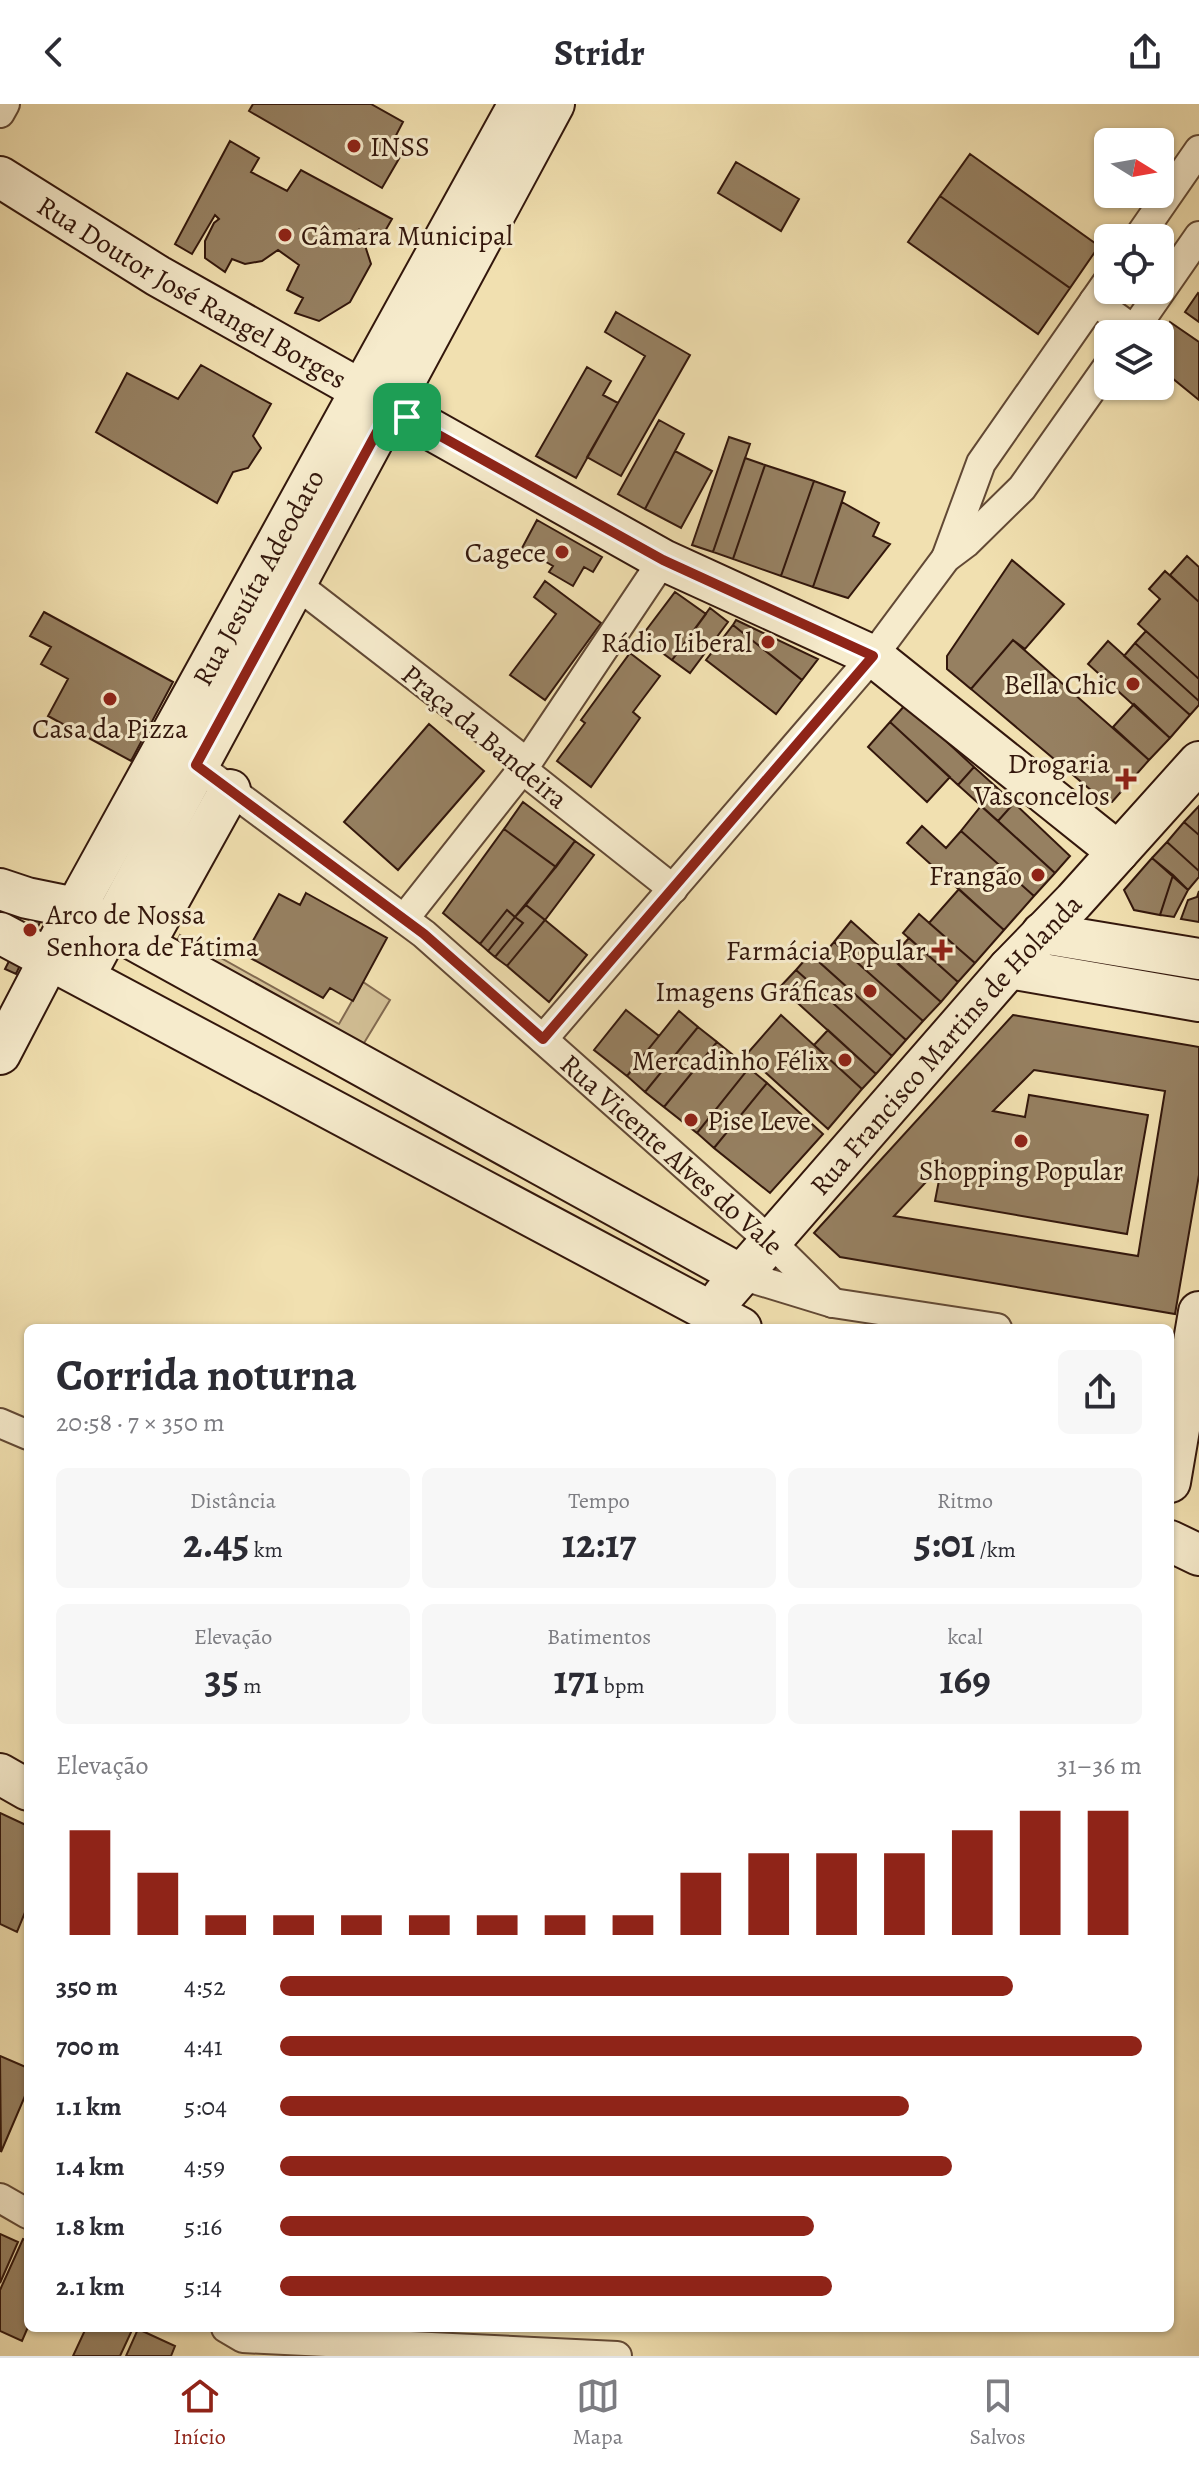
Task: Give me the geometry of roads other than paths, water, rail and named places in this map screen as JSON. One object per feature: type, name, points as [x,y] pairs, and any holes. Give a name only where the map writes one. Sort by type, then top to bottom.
[{"type":"street","points":[[0,113],[5,104]]},
{"type":"street","name":"Rua Jesuíta Adeodato","points":[[0,1054],[67,968],[535,108]]},
{"type":"street","points":[[1148,224],[1199,150]]},
{"type":"street","name":"Rua Doutor José Rangel Borges","points":[[0,177],[158,276],[663,560],[873,656],[1118,852]]},
{"type":"street","points":[[1140,320],[1199,236]]},
{"type":"street","points":[[946,558],[981,463],[1094,301]]},
{"type":"street","points":[[1111,304],[1123,320]]},
{"type":"street","points":[[543,1039],[873,656],[946,558],[966,543],[1022,488],[1094,386]]},
{"type":"street","name":"Rua Jesuíta Adeodato","points":[[181,754],[296,584],[375,400]]},
{"type":"street","points":[[404,919],[525,766],[663,560]]},
{"type":"street","name":"Praça da Bandeira","points":[[296,584],[521,758],[528,774],[673,889]]},
{"type":"street","name":"Rua Vicente Alves do Vale","points":[[181,754],[404,919],[770,1241],[833,1303]]},
{"type":"street","name":"Rua Francisco Martins de Holanda","points":[[715,1323],[741,1275],[770,1241],[1009,968],[1199,762]]},
{"type":"street","points":[[144,945],[230,790]]},
{"type":"street","points":[[0,889],[93,917],[741,1275]]},
{"type":"street","points":[[0,933],[530,1216],[715,1323]]},
{"type":"street","points":[[1042,933],[1199,959]]},
{"type":"street","points":[[1009,968],[1199,1001]]},
{"type":"street","points":[[382,1137],[409,1092]]},
{"type":"street","points":[[530,1216],[554,1172]]},
{"type":"street","name":"Rua Vicente Alves do Vale","points":[[741,1275],[833,1303],[971,1324]]},
{"type":"street","points":[[1174,1453],[1187,1357],[1199,1312]]},
{"type":"street","points":[[0,1423],[24,1433]]},
{"type":"street","points":[[1174,1543],[1199,1555]]},
{"type":"street","points":[[0,1774],[24,1788]]},
{"type":"street","points":[[0,2198],[24,2212]]},
{"type":"street","points":[[254,2332],[617,2356]]},
{"type":"place","name":"INSS","points":[[354,146]]},
{"type":"place","name":"Câmara Municipal","points":[[285,235]]},
{"type":"place","name":"Cagece","points":[[562,552]]},
{"type":"place","name":"Rádio Liberal","points":[[768,642]]},
{"type":"place","name":"Bella Chic","points":[[1133,684]]},
{"type":"place","name":"Casa da Pizza","points":[[110,699]]},
{"type":"place","name":"Drogaria Vasconcelos","points":[[1126,779]]},
{"type":"place","name":"Frangão","points":[[1038,875]]},
{"type":"place","name":"Arco de Nossa Senhora de Fátima","points":[[30,930]]},
{"type":"place","name":"Farmácia Popular","points":[[942,950]]},
{"type":"place","name":"Imagens Gráficas","points":[[870,991]]},
{"type":"place","name":"Mercadinho Félix","points":[[845,1060]]},
{"type":"place","name":"Pise Leve","points":[[691,1120]]},
{"type":"place","name":"Shopping Popular","points":[[1021,1141]]}]
